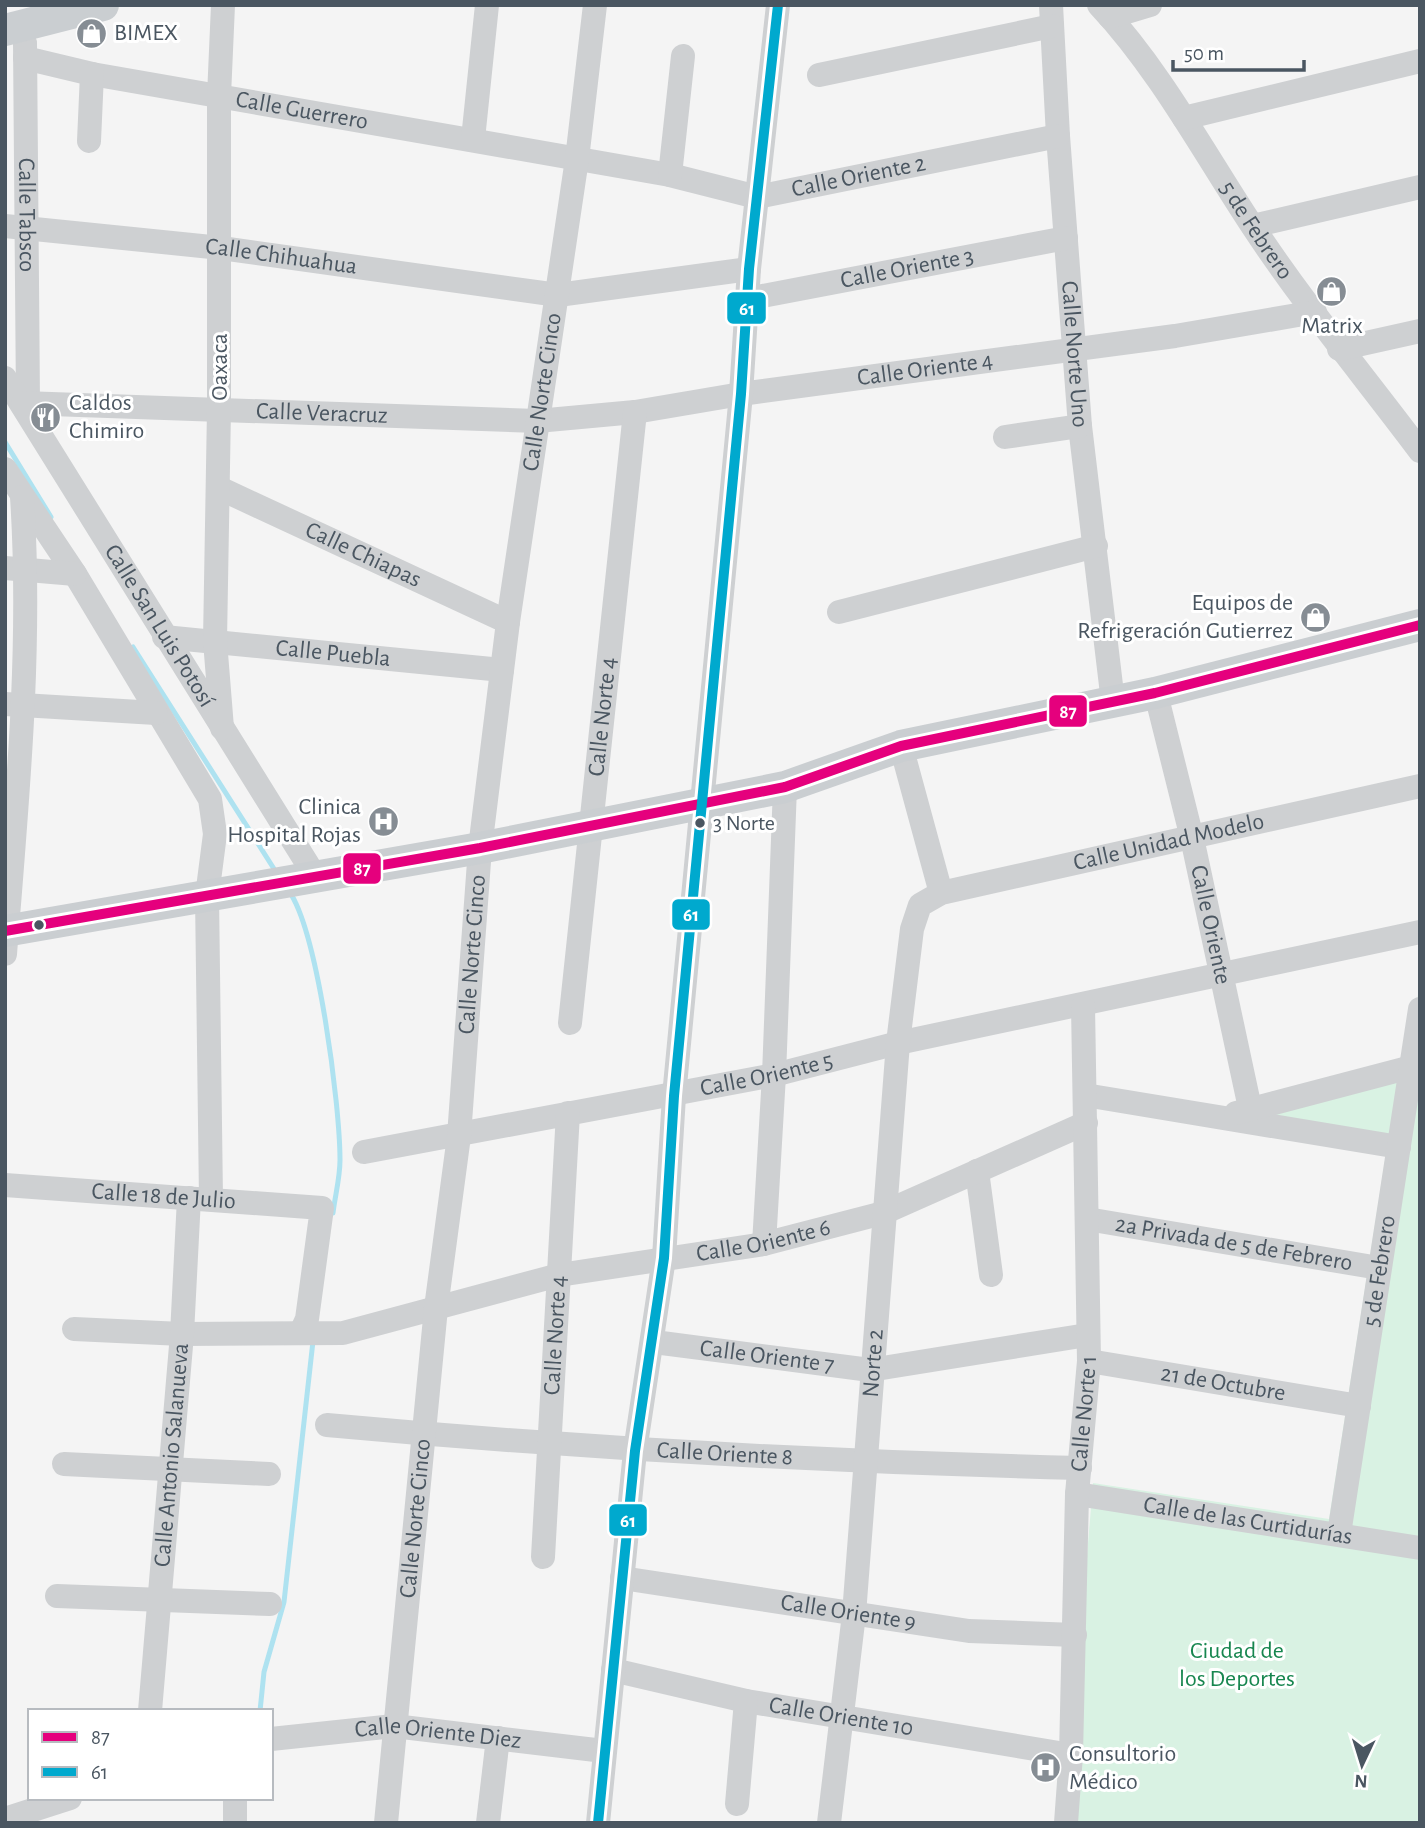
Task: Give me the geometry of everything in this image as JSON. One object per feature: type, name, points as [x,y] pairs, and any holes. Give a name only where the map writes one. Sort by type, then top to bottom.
[{"type":"main road","points":[[15,28],[103,5]]},
{"type":"main road","points":[[6,938],[207,896],[480,848],[785,787],[901,746],[1113,702],[1420,625]]},
{"type":"street","name":"Oaxaca","points":[[222,728],[215,641],[221,248],[219,96],[223,5]]},
{"type":"street","points":[[473,139],[487,5]]},
{"type":"street","name":"Calle Norte Cinco","points":[[386,1823],[436,1308],[459,1136],[480,848],[508,622],[578,159],[595,5]]},
{"type":"street","points":[[598,1823],[635,1451],[654,1342],[664,1258],[674,1096],[704,802],[741,394],[749,269],[778,5]]},
{"type":"street","points":[[1105,11],[1150,5]]},
{"type":"street","name":"5 de Febrero","points":[[1105,11],[1184,118],[1253,226],[1339,349],[1420,451]]},
{"type":"street","points":[[819,75],[1052,16]]},
{"type":"street","name":"Calle Norte Uno","points":[[1052,16],[1058,136],[1080,426],[1113,702]]},
{"type":"street","name":"Calle Tabsco","points":[[15,28],[25,58],[16,227],[26,403]]},
{"type":"street","points":[[670,175],[683,56]]},
{"type":"street","name":"Calle Guerrero","points":[[25,58],[92,75],[578,159]]},
{"type":"street","points":[[1184,118],[1420,61]]},
{"type":"street","points":[[89,141],[92,75]]},
{"type":"street","name":"Calle Oriente 2","points":[[578,159],[670,175],[757,197],[1058,136]]},
{"type":"street","points":[[1253,226],[1420,187]]},
{"type":"street","name":"Calle Chihuahua","points":[[16,227],[221,248],[558,295],[749,269]]},
{"type":"street","name":"Calle Oriente 3","points":[[747,299],[1066,238]]},
{"type":"street","name":"Calle Oriente 4","points":[[537,421],[635,412],[741,394],[1076,350],[1315,312]]},
{"type":"street","points":[[1339,349],[1420,331]]},
{"type":"street","name":"Calle San Luis Potosí","points":[[5,378],[26,403],[164,637],[222,728],[293,880]]},
{"type":"street","name":"Calle Veracruz","points":[[26,403],[537,421]]},
{"type":"street","name":"Calle Norte 4","points":[[570,1023],[635,412]]},
{"type":"street","points":[[1005,437],[1080,426]]},
{"type":"street","name":"Calle San Luis Potosí","points":[[5,469],[75,573],[156,713],[210,799],[215,834],[207,896]]},
{"type":"street","name":"Calle Chiapas","points":[[219,488],[508,622]]},
{"type":"street","points":[[6,938],[16,568],[22,497]]},
{"type":"street","points":[[839,612],[1096,546]]},
{"type":"street","points":[[16,568],[75,573]]},
{"type":"street","name":"Calle Puebla","points":[[164,637],[502,670]]},
{"type":"street","name":"Calle Oriente","points":[[1158,702],[1192,838],[1250,1108]]},
{"type":"street","points":[[14,706],[156,713]]},
{"type":"street","points":[[901,746],[930,899]]},
{"type":"street","name":"Calle Unidad Modelo","points":[[930,899],[1420,786]]},
{"type":"street","points":[[764,1244],[774,1075],[785,787]]},
{"type":"street","name":"Calle Antonio Salanueva","points":[[150,1709],[181,1334],[200,1198],[207,896]]},
{"type":"street","name":"Norte 2","points":[[830,1823],[840,1716],[854,1614],[870,1370],[898,1042],[912,929],[930,899]]},
{"type":"street","name":"Calle Oriente 5","points":[[364,1152],[459,1136],[568,1113],[674,1096],[774,1075],[898,1042],[1083,1006],[1222,973],[1420,932]]},
{"type":"street","name":"Calle Norte 1","points":[[1066,1823],[1071,1755],[1077,1494],[1089,1361],[1083,1006]]},
{"type":"street","name":"5 de Febrero","points":[[1339,1534],[1420,1009]]},
{"type":"street","points":[[1223,1117],[1411,1067]]},
{"type":"street","points":[[1085,1094],[1399,1147]]},
{"type":"street","name":"Calle Norte 4","points":[[543,1557],[568,1113]]},
{"type":"street","name":"Calle Oriente 6","points":[[74,1329],[181,1334],[321,1332],[436,1308],[558,1275],[764,1244],[883,1213],[1086,1123]]},
{"type":"street","points":[[977,1171],[991,1275]]},
{"type":"street","name":"Calle 18 de Julio","points":[[5,1185],[322,1208],[307,1319],[321,1332]]},
{"type":"street","name":"2a Privada de 5 de Febrero","points":[[1087,1219],[1379,1268]]},
{"type":"street","name":"Calle Oriente 7","points":[[654,1342],[870,1370],[1087,1335]]},
{"type":"street","name":"21 de Octubre","points":[[1089,1361],[1359,1406]]},
{"type":"street","name":"Calle Oriente 8","points":[[327,1425],[635,1451],[866,1462],[1080,1468]]},
{"type":"street","points":[[64,1464],[269,1474]]},
{"type":"street","name":"Calle de las Curtidurías","points":[[1077,1494],[1420,1548]]},
{"type":"street","name":"Calle Oriente 9","points":[[622,1578],[968,1631],[1075,1635]]},
{"type":"street","points":[[57,1596],[270,1604]]},
{"type":"street","name":"Calle Oriente 10","points":[[613,1670],[746,1701],[1071,1755]]},
{"type":"street","points":[[737,1804],[746,1701]]},
{"type":"street","name":"Calle Oriente Diez","points":[[273,1739],[394,1726],[604,1752]]},
{"type":"street","points":[[488,1823],[498,1738]]},
{"type":"street","points":[[5,1819],[64,1800]]},
{"type":"street","points":[[235,1800],[235,1823]]},
{"type":"green space","name":"Ciudad de los Deportes","points":[[1420,983],[1420,1823],[1065,1823],[1093,1483],[1329,1519],[1386,1154],[1215,1112],[1407,1060]]},
{"type":"waterway","points":[[5,442],[51,517]]},
{"type":"waterway","points":[[133,647],[276,872]]},
{"type":"waterway","points":[[289,891],[300,912],[309,943],[332,1062],[340,1160],[333,1213]]},
{"type":"waterway","points":[[260,1709],[264,1672],[284,1602],[313,1341]]},
{"type":"transit line","name":"61","points":[[598,1823],[635,1451],[664,1258],[674,1096],[741,394],[749,269],[778,5]]},
{"type":"transit line","name":"87","points":[[5,931],[480,848],[785,787],[901,746],[1155,693],[1420,625]]},
{"type":"place","name":"BIMEX","points":[[91,33]]},
{"type":"place","name":"Matrix","points":[[1332,292]]},
{"type":"place","name":"Caldos Chimiro","points":[[46,417]]},
{"type":"place","name":"Equipos de Refrigeración Gutierrez","points":[[1316,617]]},
{"type":"place","name":"Clinica Hospital Rojas","points":[[384,821]]},
{"type":"place","name":"3 Norte","points":[[700,823]]},
{"type":"place","name":"Consultorio Médico","points":[[1046,1768]]}]
